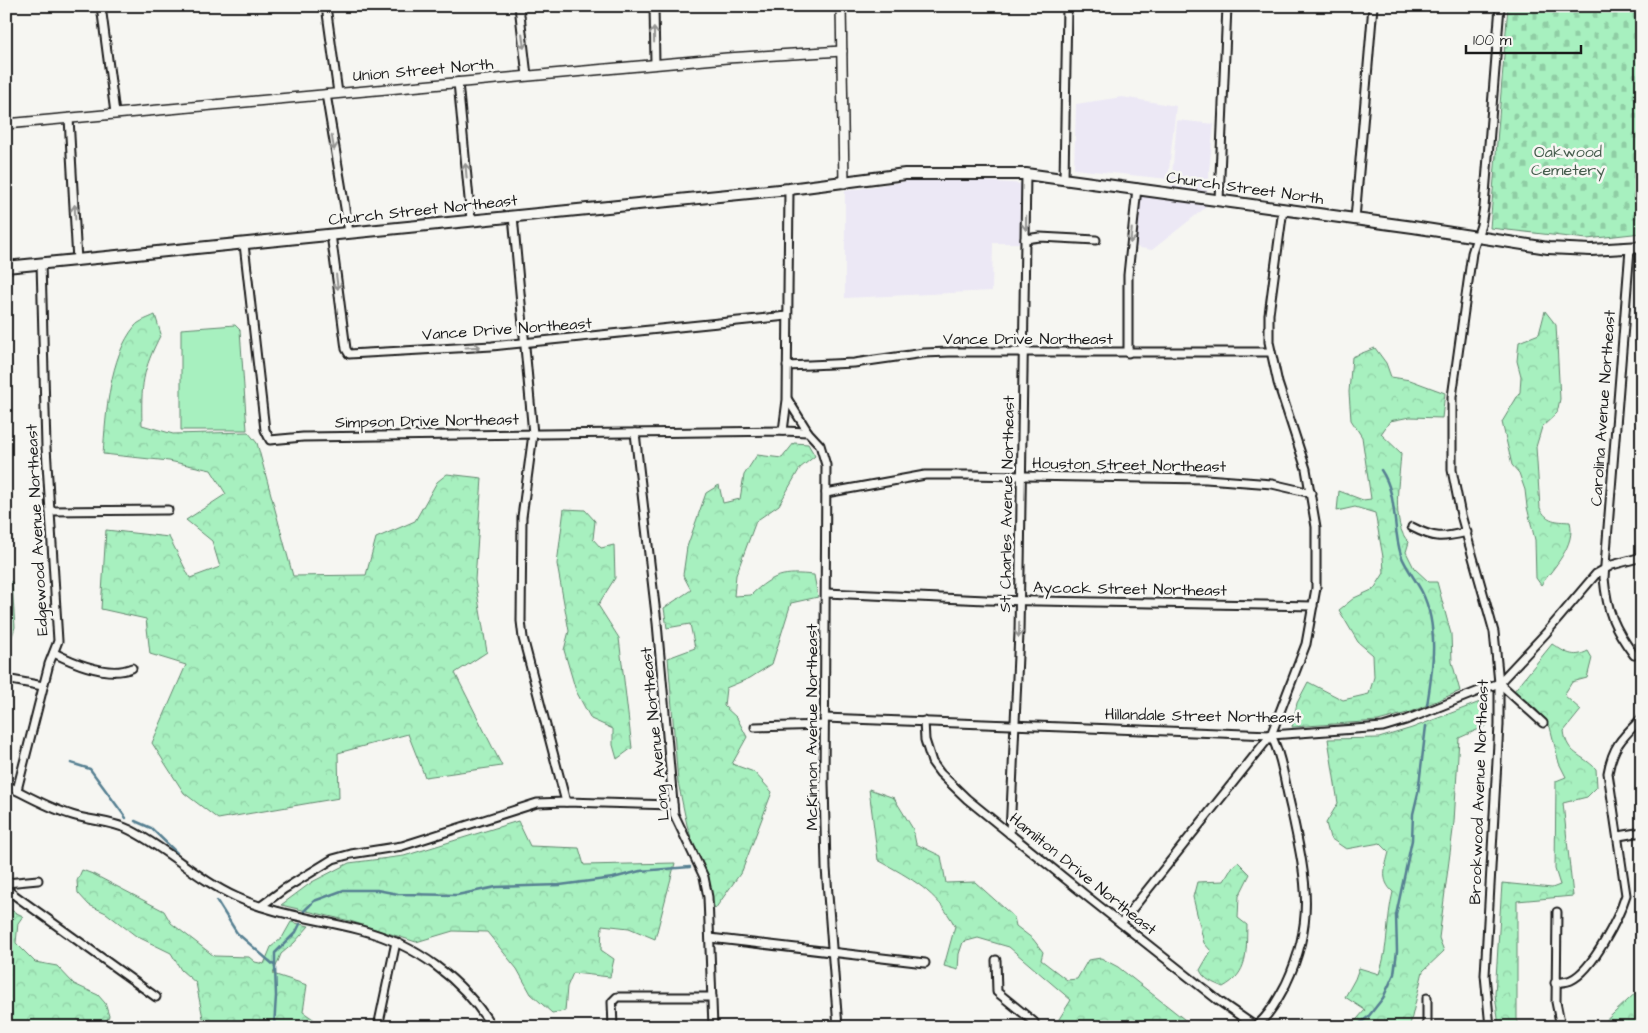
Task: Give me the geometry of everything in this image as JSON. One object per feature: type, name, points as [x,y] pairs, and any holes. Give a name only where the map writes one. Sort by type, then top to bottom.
[{"type":"main road","name":"Church Street North","points":[[844,182],[905,174],[947,172],[1026,174],[1355,218],[1566,250],[1630,249],[1642,247]]},
{"type":"main road","name":"Church Street Northeast","points":[[6,267],[844,182]]},
{"type":"street","points":[[101,6],[115,114]]},
{"type":"street","points":[[326,6],[338,93]]},
{"type":"street","points":[[519,6],[527,76]]},
{"type":"street","points":[[654,6],[655,64]]},
{"type":"street","points":[[841,6],[844,182]]},
{"type":"street","points":[[1064,179],[1067,6]]},
{"type":"street","points":[[1219,200],[1227,6]]},
{"type":"street","points":[[1355,218],[1373,6]]},
{"type":"street","name":"Brookwood Avenue Northeast","points":[[1490,1027],[1484,975],[1499,724],[1499,682],[1494,632],[1452,470],[1450,420],[1472,253],[1478,237],[1484,207],[1500,6]]},
{"type":"street","name":"Union Street North","points":[[6,124],[655,64],[842,51]]},
{"type":"street","points":[[458,82],[471,220]]},
{"type":"street","points":[[326,94],[348,232]]},
{"type":"street","points":[[69,118],[77,261]]},
{"type":"street","name":"St Charles Avenue Northeast","points":[[1010,834],[1019,601],[1026,174]]},
{"type":"street","points":[[1128,353],[1128,275],[1137,188]]},
{"type":"street","points":[[789,189],[787,400],[783,431],[808,432]]},
{"type":"street","points":[[1120,923],[1271,734],[1298,668],[1313,606],[1317,560],[1311,493],[1270,352],[1269,314],[1282,208]]},
{"type":"street","points":[[513,216],[533,434],[522,517],[521,621],[523,638],[566,802]]},
{"type":"street","name":"Vance Drive Northeast","points":[[331,234],[346,349],[349,354],[526,342],[787,316]]},
{"type":"street","points":[[1025,239],[1040,237],[1096,240]]},
{"type":"street","name":"Simpson Drive Northeast","points":[[244,244],[265,430],[270,440],[304,436],[783,431]]},
{"type":"street","name":"Carolina Avenue Northeast","points":[[1630,249],[1605,569],[1606,604],[1610,616],[1618,633],[1634,655]]},
{"type":"street","name":"Edgewood Avenue Northeast","points":[[17,790],[43,686],[58,641],[50,511],[41,263]]},
{"type":"street","name":"Vance Drive Northeast","points":[[787,366],[854,364],[924,353],[1270,352]]},
{"type":"street","name":"McKinnon Avenue Northeast","points":[[787,400],[823,453],[826,493],[824,721],[826,868],[838,1027]]},
{"type":"street","name":"Long Avenue Northeast","points":[[635,433],[657,623],[673,805],[679,828],[704,877],[708,897],[713,1027]]},
{"type":"street","name":"Houston Street Northeast","points":[[826,493],[925,475],[1206,479],[1272,484],[1311,493]]},
{"type":"street","points":[[50,511],[168,510]]},
{"type":"street","points":[[1412,527],[1430,536],[1443,538],[1467,532]]},
{"type":"street","name":"Hillandale Street Northeast","points":[[755,727],[824,721],[924,721],[1271,734],[1383,727],[1406,720],[1499,682],[1546,633],[1596,574],[1627,560],[1642,557]]},
{"type":"street","name":"Aycock Street Northeast","points":[[826,594],[1019,601],[1313,606]]},
{"type":"street","points":[[54,652],[78,663],[104,670],[120,672],[132,668]]},
{"type":"street","points":[[6,679],[43,686]]},
{"type":"street","points":[[1499,682],[1543,723]]},
{"type":"street","points":[[1555,983],[1571,980],[1587,967],[1621,912],[1626,895],[1619,836],[1608,773],[1611,755],[1617,743],[1642,718]]},
{"type":"street","name":"Hamilton Drive Northeast","points":[[924,721],[929,754],[940,773],[1010,834],[1120,923],[1255,1026]]},
{"type":"street","points":[[1255,1026],[1270,1010],[1291,973],[1298,955],[1305,923],[1306,898],[1303,864],[1284,779],[1271,734]]},
{"type":"street","points":[[6,785],[44,805],[72,816],[128,829],[150,840],[222,890],[261,906],[361,930],[396,942],[441,969],[466,992],[492,1027]]},
{"type":"street","points":[[261,906],[284,889],[333,859],[351,854],[402,846],[537,803],[673,805]]},
{"type":"street","points":[[1619,836],[1642,832]]},
{"type":"street","points":[[6,883],[38,880]]},
{"type":"street","points":[[6,889],[156,997]]},
{"type":"street","points":[[1557,912],[1555,983],[1556,1002],[1561,1027]]},
{"type":"street","points":[[710,938],[925,963]]},
{"type":"street","points":[[378,1027],[396,942]]},
{"type":"street","points":[[996,960],[997,992],[1034,1022],[1031,1027]]},
{"type":"street","points":[[612,1027],[612,1002],[617,996],[712,997]]},
{"type":"street","points":[[1426,1027],[1427,998]]},
{"type":"shaded area","points":[[1122,97],[1176,106],[1168,179],[1074,169],[1076,104]]},
{"type":"shaded area","points":[[1177,120],[1214,124],[1205,208],[1152,250],[1135,247],[1139,194],[1170,197]]},
{"type":"shaded area","points":[[930,177],[1024,184],[1022,243],[993,243],[992,291],[845,298],[845,191]]},
{"type":"green space","name":"Oakwood Cemetery","points":[[1508,6],[1642,6],[1642,233],[1587,239],[1490,228]]},
{"type":"green space","points":[[1545,311],[1556,325],[1560,399],[1557,413],[1542,427],[1536,447],[1540,508],[1549,518],[1556,521],[1570,522],[1571,531],[1570,539],[1563,555],[1541,585],[1536,578],[1535,540],[1525,490],[1519,473],[1512,465],[1502,422],[1520,392],[1521,376],[1517,361],[1519,342],[1539,334]]},
{"type":"green space","points":[[155,315],[161,334],[150,358],[144,378],[142,425],[173,434],[248,432],[257,443],[293,576],[366,575],[376,538],[415,521],[437,482],[447,474],[482,478],[475,580],[487,652],[455,673],[502,766],[425,777],[408,734],[338,753],[339,798],[218,819],[184,793],[152,743],[186,665],[150,654],[146,619],[101,609],[106,530],[169,537],[190,578],[220,567],[212,541],[186,520],[226,494],[211,470],[169,461],[103,454],[110,387],[119,354],[135,326]]},
{"type":"green space","points":[[235,325],[240,330],[247,430],[181,430],[181,329]]},
{"type":"green space","points":[[1375,348],[1386,363],[1391,377],[1410,380],[1445,393],[1442,418],[1410,417],[1390,421],[1381,434],[1401,453],[1398,513],[1403,534],[1409,542],[1406,552],[1414,568],[1429,582],[1437,582],[1451,634],[1452,662],[1460,691],[1411,712],[1378,721],[1292,727],[1297,703],[1308,682],[1343,700],[1369,694],[1374,677],[1373,655],[1358,642],[1339,610],[1354,598],[1374,589],[1384,573],[1375,513],[1355,507],[1337,511],[1339,491],[1363,500],[1371,499],[1362,437],[1351,420],[1349,392],[1352,357]]},
{"type":"green space","points":[[794,443],[808,444],[815,456],[800,468],[779,505],[756,521],[736,575],[734,596],[751,595],[773,579],[787,574],[795,574],[814,575],[818,597],[791,603],[772,664],[750,678],[726,688],[724,706],[737,718],[747,737],[732,764],[754,772],[772,792],[742,871],[715,909],[687,825],[678,782],[668,658],[695,648],[690,624],[667,628],[664,608],[691,590],[683,575],[687,547],[706,493],[719,485],[723,503],[740,499],[744,475],[757,455],[782,458]]},
{"type":"green space","points":[[564,509],[585,510],[595,521],[593,539],[601,548],[614,545],[615,578],[598,605],[619,638],[632,748],[617,759],[613,745],[613,729],[591,719],[576,691],[564,650],[569,631],[557,564]]},
{"type":"green space","points":[[6,580],[12,582],[15,627],[6,656]]},
{"type":"green space","points":[[1552,644],[1565,652],[1573,654],[1588,651],[1592,658],[1587,678],[1572,682],[1564,695],[1581,710],[1564,731],[1568,745],[1572,750],[1596,769],[1597,787],[1587,797],[1563,803],[1573,896],[1517,901],[1517,1027],[1499,1027],[1495,994],[1502,883],[1552,888],[1560,885],[1555,869],[1556,781],[1566,777],[1559,763],[1550,727],[1537,710],[1514,691]]},
{"type":"green space","points":[[1480,702],[1486,704],[1488,716],[1486,726],[1459,738],[1454,822],[1439,938],[1444,951],[1423,971],[1410,1025],[1350,1027],[1365,1010],[1345,997],[1359,968],[1379,974],[1384,954],[1393,892],[1386,883],[1385,878],[1389,852],[1380,843],[1346,849],[1330,838],[1326,823],[1338,803],[1328,739],[1379,738],[1412,728]]},
{"type":"green space","points":[[869,789],[894,798],[913,829],[916,844],[941,856],[946,883],[975,882],[1014,917],[1016,926],[1033,939],[1043,952],[1041,960],[1067,980],[1077,979],[1088,960],[1101,958],[1118,967],[1194,1027],[1054,1027],[1071,1000],[1009,947],[978,938],[963,942],[959,954],[958,970],[944,966],[955,926],[940,904],[922,887],[878,860]]},
{"type":"green space","points":[[518,821],[530,846],[579,848],[584,865],[675,863],[655,939],[629,928],[602,925],[601,950],[614,959],[610,977],[573,973],[567,987],[565,1011],[552,1013],[531,994],[517,969],[487,932],[453,931],[416,942],[350,921],[281,905],[312,882],[349,863],[404,856]]},
{"type":"green space","points":[[1238,862],[1250,874],[1239,896],[1238,918],[1247,925],[1246,953],[1238,975],[1223,987],[1207,979],[1200,970],[1211,951],[1204,943],[1193,897],[1197,882],[1224,881],[1233,866]]},
{"type":"green space","points":[[82,870],[164,911],[171,923],[214,956],[249,957],[255,962],[264,964],[271,947],[282,938],[291,922],[309,926],[281,954],[273,974],[307,985],[303,1012],[325,1027],[202,1027],[204,1023],[196,983],[181,970],[171,953],[136,936],[106,913],[89,905],[78,893],[77,881]]},
{"type":"green space","points":[[6,908],[23,916],[18,923],[16,943],[35,962],[57,966],[74,984],[98,995],[105,1003],[109,1016],[103,1027],[6,1027]]},
{"type":"green space","points":[[1642,987],[1642,1027],[1599,1027]]},
{"type":"waterway","points":[[1381,470],[1390,490],[1401,555],[1422,592],[1431,619],[1433,662],[1427,705]]},
{"type":"waterway","points":[[1355,1027],[1368,1017],[1383,998],[1394,974],[1397,951],[1396,915],[1412,840],[1413,814],[1418,793],[1426,726]]},
{"type":"waterway","points":[[71,763],[90,769],[126,818]]},
{"type":"waterway","points":[[135,821],[151,828],[177,853]]},
{"type":"waterway","points":[[304,911],[314,901],[344,890],[377,890],[398,894],[457,895],[496,887],[560,885],[613,878],[640,871],[690,867]]},
{"type":"waterway","points":[[217,901],[237,933],[275,966],[274,1027]]},
{"type":"waterway","points":[[275,965],[275,953],[296,932],[300,924]]}]
